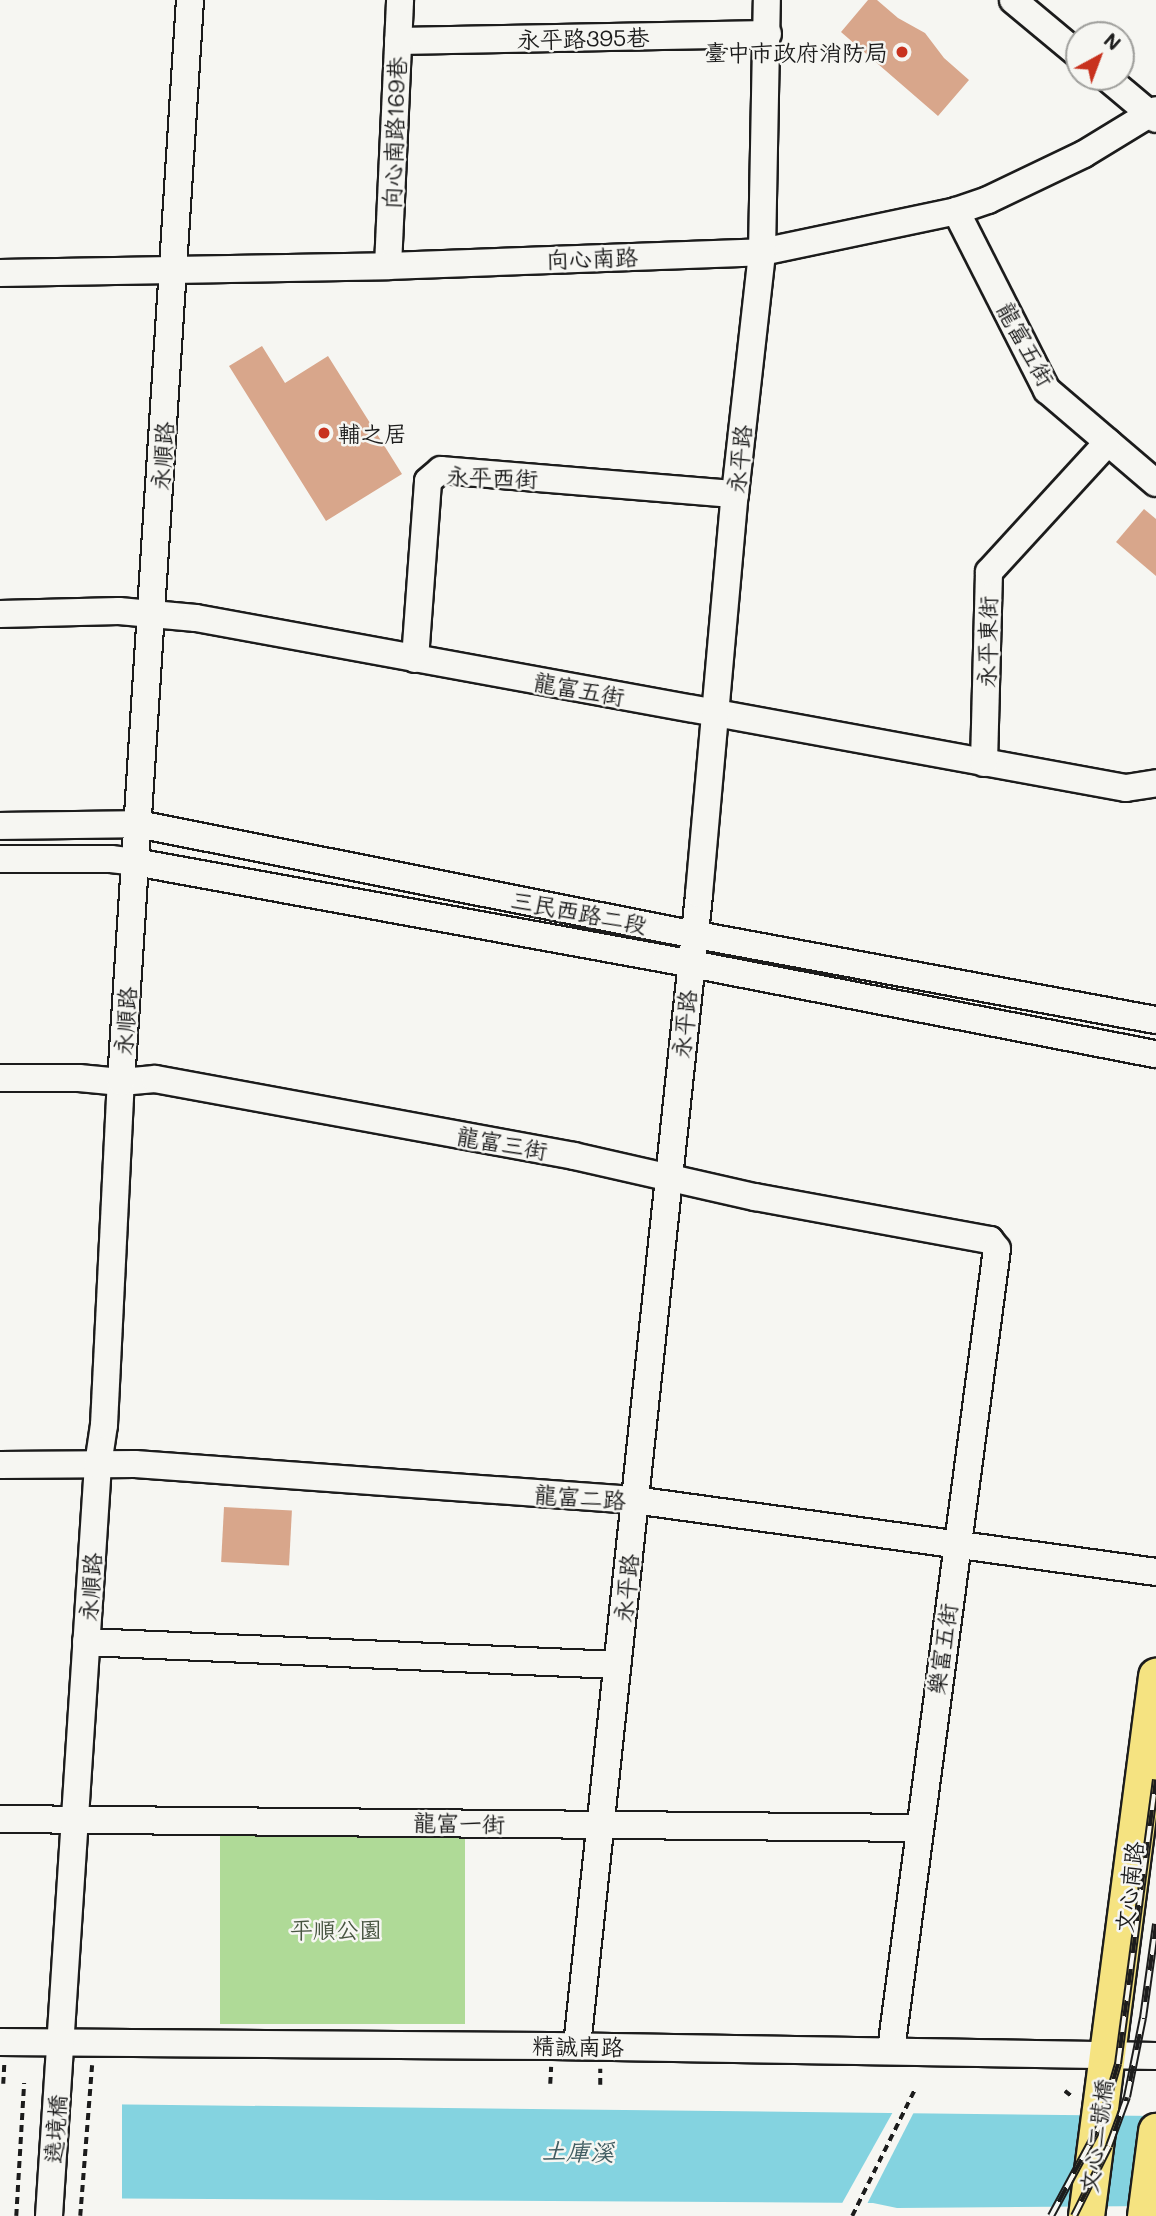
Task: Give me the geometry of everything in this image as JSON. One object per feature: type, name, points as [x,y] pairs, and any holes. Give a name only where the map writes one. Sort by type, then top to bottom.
[{"type":"main road","name":"文心南路","points":[[1107,2056],[1156,1676]]},
{"type":"main road","name":"文心二號橋","points":[[1086,2216],[1107,2056]]},
{"type":"main road","points":[[1144,2216],[1156,2131]]},
{"type":"street","name":"永順路","points":[[61,2042],[98,1465],[104,1425],[121,1083],[175,269],[190,0]]},
{"type":"street","name":"向心南路169巷","points":[[388,266],[400,0]]},
{"type":"street","name":"永平路","points":[[577,2046],[695,934],[735,494],[762,252],[767,0]]},
{"type":"street","points":[[1013,0],[1065,43]]},
{"type":"street","name":"永平路395巷","points":[[398,41],[768,34]]},
{"type":"street","points":[[1124,91],[1154,114]]},
{"type":"street","name":"向心南路","points":[[0,273],[388,266],[762,252],[956,211],[988,200],[1084,154],[1154,114]]},
{"type":"street","name":"龍富五街","points":[[956,211],[1047,390],[1156,483]]},
{"type":"street","name":"永平東街","points":[[984,763],[989,572],[1108,442]]},
{"type":"street","name":"永平西街","points":[[415,659],[428,481],[441,470],[735,494]]},
{"type":"street","name":"龍富五街","points":[[0,614],[119,611],[196,618],[1126,788],[1156,783]]},
{"type":"street","name":"三民西路二段","points":[[0,826],[138,824],[695,934],[1156,1020]]},
{"type":"street","name":"三民西路二段","points":[[0,859],[111,859],[135,862],[690,963],[1150,1056]]},
{"type":"street","name":"龍富三街","points":[[0,1078],[79,1078],[121,1083],[155,1079],[668,1176],[755,1197],[990,1240],[997,1249]]},
{"type":"street","name":"樂富五街","points":[[891,2050],[918,1828],[997,1249]]},
{"type":"street","name":"龍富二路","points":[[0,1465],[135,1464],[634,1500],[1156,1572]]},
{"type":"street","points":[[86,1642],[618,1665]]},
{"type":"street","name":"龍富一街","points":[[0,1819],[918,1828]]},
{"type":"street","name":"精誠南路","points":[[2,2049],[61,2042],[891,2050],[1156,2056]]},
{"type":"street","name":"遶境橋","points":[[49,2216],[61,2042]]},
{"type":"path","points":[[2,2049],[2,2084]]},
{"type":"path","points":[[79,2216],[89,2078],[94,2058]]},
{"type":"path","points":[[600,2085],[601,2060]]},
{"type":"path","points":[[550,2084],[551,2065]]},
{"type":"path","points":[[16,2216],[24,2083]]},
{"type":"path","points":[[852,2216],[915,2089]]},
{"type":"path","points":[[1065,2091],[1079,2102]]},
{"type":"green space","name":"平順公園","points":[[220,1835],[465,1835],[465,2024],[220,2024]]},
{"type":"water","name":"土庫溪","points":[[0,2103],[1156,2116],[1156,2206],[897,2208],[873,2203],[33,2198]]},
{"type":"pier","points":[[0,2100],[122,2100],[122,2201],[0,2201]]},
{"type":"pier","points":[[894,2110],[915,2110],[866,2206],[840,2207]]},
{"type":"building","name":"臺中市政府消防局","points":[[868,0],[877,0],[898,18],[925,33],[944,58],[969,80],[938,116],[841,32]]},
{"type":"building","name":"輔之居","points":[[262,346],[285,383],[328,356],[402,474],[326,521],[229,366]]},
{"type":"building","points":[[1144,509],[1156,519],[1156,576],[1116,542]]},
{"type":"building","points":[[224,1507],[292,1511],[289,1565],[221,1562]]},
{"type":"railway","points":[[1051,2216],[1100,2125],[1118,2064],[1156,1780]]},
{"type":"railway","points":[[1074,2216],[1109,2146],[1127,2097],[1143,2018],[1156,1924]]},
{"type":"place","name":"臺中市政府消防局","points":[[902,52]]},
{"type":"place","name":"輔之居","points":[[324,433]]}]
